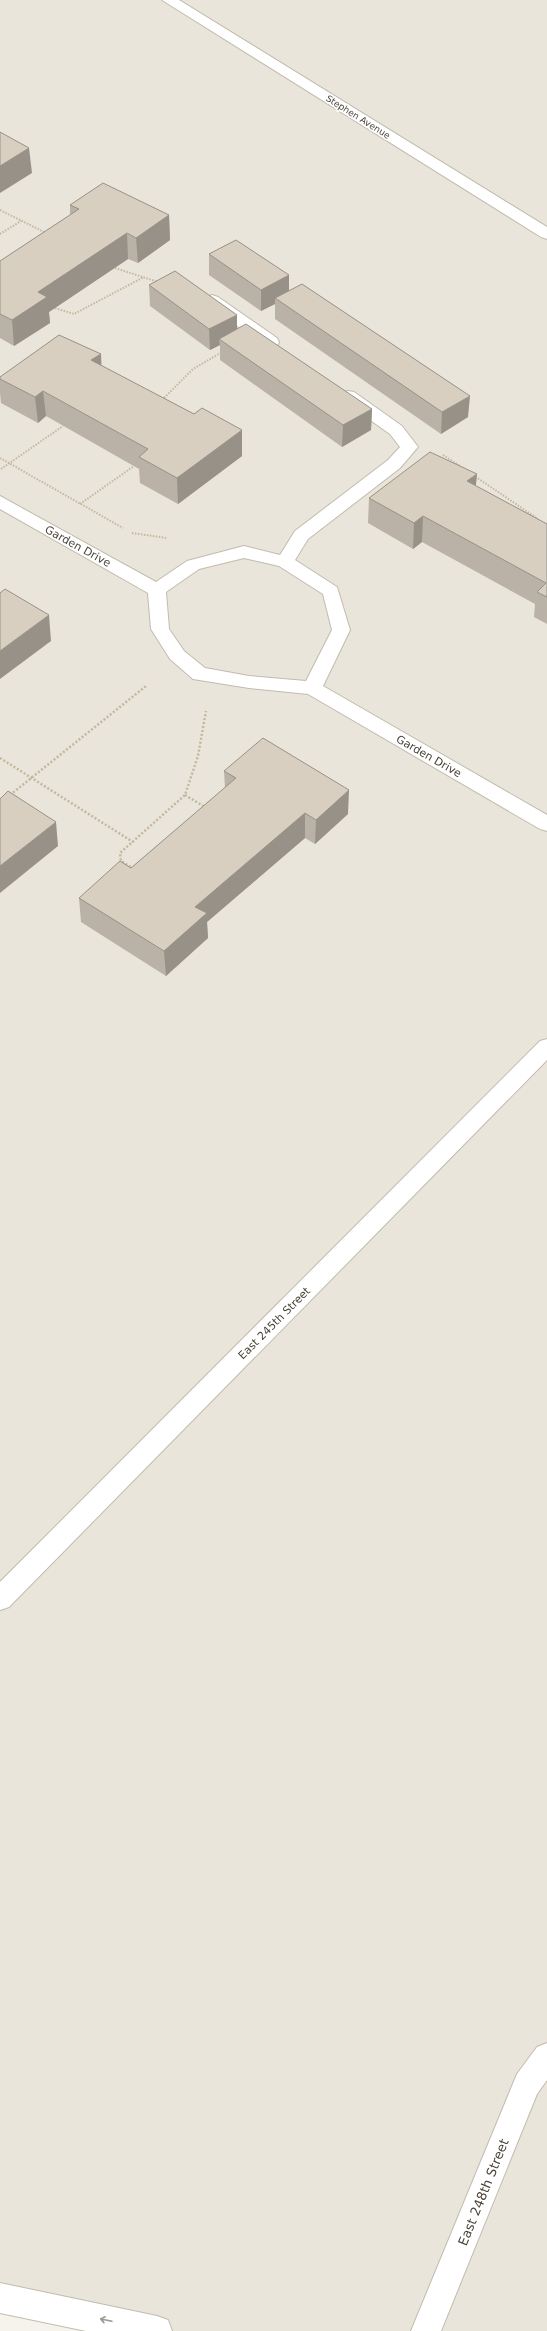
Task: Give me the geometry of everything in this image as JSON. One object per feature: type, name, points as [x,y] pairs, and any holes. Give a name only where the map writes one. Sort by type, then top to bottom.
[{"type":"street","name":"Stephen Avenue","points":[[169,0],[547,234]]},
{"type":"street","points":[[197,290],[287,353]]},
{"type":"street","points":[[285,562],[301,535],[394,464],[409,447],[396,430],[332,385]]},
{"type":"street","name":"Garden Drive","points":[[0,502],[157,590],[160,629],[177,655],[200,674],[249,682],[312,688],[547,824]]},
{"type":"street","points":[[157,590],[194,565],[244,552],[285,562],[331,591],[342,630],[312,688]]},
{"type":"street","name":"East 245th Street","points":[[0,1599],[547,1047]]},
{"type":"street","name":"East 248th Street","points":[[426,2331],[527,2084],[547,2057]]},
{"type":"street","points":[[0,2298],[158,2331]]},
{"type":"path","points":[[0,210],[48,234]]},
{"type":"path","points":[[0,234],[22,220]]},
{"type":"path","points":[[115,268],[165,284]]},
{"type":"path","points":[[55,308],[74,314],[144,278]]},
{"type":"path","points":[[162,400],[193,369],[228,349]]},
{"type":"path","points":[[155,397],[169,404]]},
{"type":"path","points":[[0,469],[63,426]]},
{"type":"path","points":[[441,453],[541,521]]},
{"type":"path","points":[[0,458],[134,534],[170,539]]},
{"type":"path","points":[[76,507],[134,466]]},
{"type":"path","points":[[500,501],[506,496]]},
{"type":"path","points":[[5,799],[146,686]]},
{"type":"path","points":[[138,871],[121,861],[120,852],[185,795],[198,756],[206,711]]},
{"type":"path","points":[[0,758],[133,842]]},
{"type":"path","points":[[185,795],[209,810]]},
{"type":"shaded area","points":[[0,0],[547,0],[547,2331],[157,2331],[0,2298]]},
{"type":"building","points":[[0,132],[29,148],[0,166]]},
{"type":"building","points":[[103,183],[169,215],[136,238],[127,233],[38,292],[47,297],[12,320],[0,314],[0,261],[79,209],[70,205]]},
{"type":"building","points":[[236,240],[289,275],[261,290],[209,254]]},
{"type":"building","points":[[175,271],[237,315],[209,329],[149,285]]},
{"type":"building","points":[[302,284],[470,396],[442,412],[275,298]]},
{"type":"building","points":[[246,324],[372,409],[343,425],[219,339]]},
{"type":"building","points":[[59,335],[101,354],[91,360],[194,414],[202,408],[242,430],[177,478],[139,457],[148,449],[43,391],[35,397],[0,379],[0,377]]},
{"type":"building","points":[[430,452],[477,474],[467,481],[547,524],[547,597],[537,592],[546,583],[423,516],[414,523],[369,498]]},
{"type":"building","points":[[5,589],[49,615],[0,651],[0,593]]},
{"type":"building","points":[[263,738],[349,790],[316,820],[305,813],[195,907],[207,913],[164,951],[79,898],[120,861],[131,868],[236,778],[224,771]]},
{"type":"building","points":[[8,791],[56,822],[0,866],[0,799]]}]
